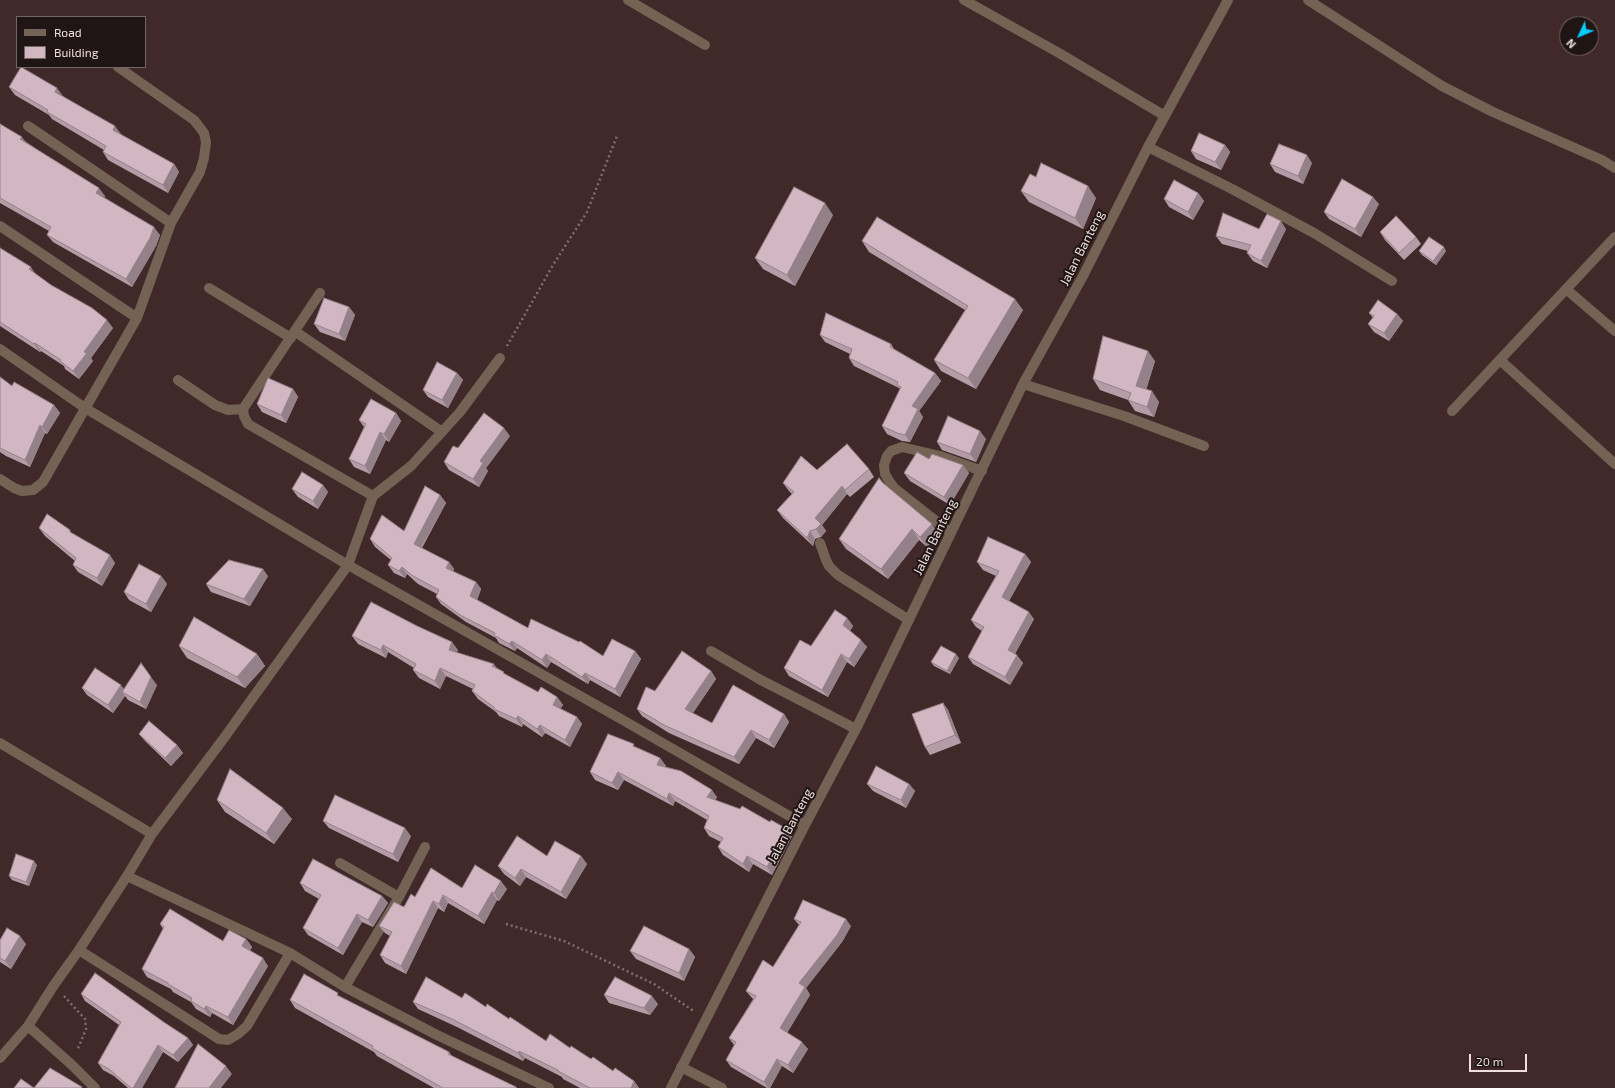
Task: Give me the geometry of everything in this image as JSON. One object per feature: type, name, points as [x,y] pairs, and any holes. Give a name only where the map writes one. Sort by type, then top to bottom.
[{"type":"street","points":[[628,0],[705,45]]},
{"type":"street","points":[[964,0],[1059,53],[1165,116]]},
{"type":"street","name":"Jalan Banteng","points":[[671,1088],[856,729],[1024,384],[1083,276],[1148,147],[1228,0]]},
{"type":"street","points":[[1308,0],[1442,86],[1493,112],[1602,160],[1615,168]]},
{"type":"street","points":[[0,479],[22,491],[33,490],[43,482],[137,318],[171,223],[200,172],[206,142],[204,134],[194,120],[119,68]]},
{"type":"street","points":[[28,126],[171,223]]},
{"type":"street","points":[[1148,147],[1232,188],[1307,230],[1392,281]]},
{"type":"street","points":[[0,226],[137,318]]},
{"type":"street","points":[[1452,411],[1615,237]]},
{"type":"street","points":[[210,288],[294,335],[442,432]]},
{"type":"street","points":[[1566,289],[1615,331]]},
{"type":"street","points":[[320,294],[294,335],[243,409],[244,416],[248,424],[374,496]]},
{"type":"street","points":[[0,349],[85,408],[348,565],[621,719],[805,826]]},
{"type":"street","points":[[0,1058],[28,1026],[128,876],[152,834],[224,738],[348,565],[374,496],[411,466],[460,412],[500,358]]},
{"type":"street","points":[[1500,360],[1615,464]]},
{"type":"street","points":[[178,380],[215,405],[228,410],[243,409]]},
{"type":"street","points":[[1024,384],[1124,416],[1204,446]]},
{"type":"street","points":[[951,533],[894,488],[888,481],[885,474],[884,465],[887,456],[891,451],[902,447],[940,456],[982,471]]},
{"type":"street","points":[[820,543],[829,566],[838,575],[909,620]]},
{"type":"street","points":[[710,651],[856,729]]},
{"type":"street","points":[[0,743],[152,834]]},
{"type":"street","points":[[345,987],[399,897],[425,847]]},
{"type":"street","points":[[340,863],[399,897]]},
{"type":"street","points":[[128,876],[290,953],[345,987],[437,1035],[548,1088]]},
{"type":"street","points":[[79,950],[219,1039],[228,1040],[247,1026],[290,953]]},
{"type":"street","points":[[28,1026],[72,1065],[95,1088]]},
{"type":"street","points":[[681,1067],[722,1088]]},
{"type":"path","points":[[500,358],[553,265],[586,212],[617,136]]},
{"type":"path","points":[[506,924],[564,941],[654,984],[706,1019]]},
{"type":"path","points":[[54,985],[85,1019],[86,1029],[72,1065]]},
{"type":"building","points":[[20,68],[23,68],[57,88],[55,92],[115,126],[113,130],[174,164],[163,185],[103,152],[106,146],[47,112],[48,110],[9,87]]},
{"type":"building","points":[[0,124],[22,137],[20,139],[99,188],[96,193],[154,227],[150,238],[126,279],[47,235],[51,227],[0,198]]},
{"type":"building","points":[[1199,133],[1225,145],[1215,162],[1191,151]]},
{"type":"building","points":[[1279,144],[1307,155],[1298,176],[1270,164]]},
{"type":"building","points":[[1041,163],[1088,186],[1075,218],[1021,191],[1030,174],[1036,177]]},
{"type":"building","points":[[1342,179],[1373,197],[1355,229],[1324,212]]},
{"type":"building","points":[[1174,180],[1198,193],[1188,212],[1164,199]]},
{"type":"building","points":[[794,187],[825,203],[787,275],[755,258]]},
{"type":"building","points":[[1223,213],[1259,229],[1267,214],[1281,221],[1261,261],[1247,253],[1251,245],[1216,236]]},
{"type":"building","points":[[1396,216],[1416,237],[1399,253],[1380,232]]},
{"type":"building","points":[[877,217],[1015,299],[968,378],[934,360],[968,306],[862,241]]},
{"type":"building","points":[[1429,237],[1444,247],[1433,261],[1419,251]]},
{"type":"building","points":[[0,248],[31,267],[29,269],[51,285],[92,308],[107,320],[84,352],[87,353],[73,371],[60,361],[61,360],[0,322]]},
{"type":"building","points":[[324,298],[349,307],[339,334],[314,324]]},
{"type":"building","points":[[1378,300],[1397,314],[1384,333],[1368,324],[1374,316],[1369,313]]},
{"type":"building","points":[[826,313],[891,344],[890,347],[935,373],[912,406],[918,409],[905,435],[882,426],[901,387],[897,385],[898,382],[849,358],[852,349],[820,335]]},
{"type":"building","points":[[1103,336],[1148,351],[1136,386],[1152,391],[1147,407],[1128,400],[1131,393],[1093,379]]},
{"type":"building","points":[[437,362],[457,373],[442,400],[423,390]]},
{"type":"building","points":[[0,377],[12,386],[14,382],[54,405],[42,427],[40,425],[25,460],[0,448]]},
{"type":"building","points":[[268,378],[293,389],[281,415],[257,404]]},
{"type":"building","points":[[371,399],[396,413],[384,434],[380,432],[365,466],[349,459],[366,424],[359,420]]},
{"type":"building","points":[[484,413],[504,428],[480,461],[483,463],[473,479],[444,462],[453,446],[458,448]]},
{"type":"building","points":[[948,416],[980,431],[970,454],[937,442]]},
{"type":"building","points":[[847,444],[869,469],[845,490],[842,486],[815,518],[821,524],[816,529],[810,531],[807,538],[777,510],[794,492],[783,483],[801,456],[817,470]]},
{"type":"building","points":[[917,452],[929,459],[932,454],[963,465],[944,497],[904,473]]},
{"type":"building","points":[[302,472],[323,485],[313,501],[292,489]]},
{"type":"building","points":[[879,478],[932,524],[920,537],[912,529],[881,569],[839,539]]},
{"type":"building","points":[[425,486],[440,495],[414,544],[449,562],[446,568],[476,582],[470,596],[528,628],[531,619],[579,642],[580,641],[603,656],[612,639],[635,651],[615,689],[585,673],[582,677],[546,654],[542,660],[512,641],[509,644],[494,635],[495,633],[460,615],[436,597],[439,590],[413,576],[402,567],[399,571],[388,565],[392,558],[370,539],[382,515],[404,531]]},
{"type":"building","points":[[47,514],[70,530],[70,532],[110,555],[97,578],[73,565],[76,558],[39,528]]},
{"type":"building","points":[[988,537],[1025,554],[1002,597],[1029,612],[1008,650],[1017,655],[1005,677],[968,657],[984,627],[971,620],[999,571],[977,562]]},
{"type":"building","points":[[229,560],[263,569],[244,599],[206,584]]},
{"type":"building","points":[[139,564],[161,576],[146,604],[124,592]]},
{"type":"building","points":[[371,602],[452,642],[449,650],[494,664],[492,666],[538,692],[541,687],[557,697],[553,705],[577,717],[565,740],[540,725],[537,729],[518,716],[516,719],[494,709],[494,707],[472,691],[475,685],[440,668],[435,681],[413,670],[416,664],[383,645],[381,650],[352,636]]},
{"type":"building","points":[[835,610],[847,618],[843,625],[861,640],[849,659],[841,654],[822,690],[784,668],[800,640],[811,646]]},
{"type":"building","points":[[194,617],[257,654],[237,677],[179,646]]},
{"type":"building","points":[[941,646],[956,654],[947,671],[931,662]]},
{"type":"building","points":[[682,651],[711,671],[685,709],[712,723],[733,685],[784,714],[769,740],[751,730],[734,757],[664,725],[637,709],[646,687],[655,691]]},
{"type":"building","points":[[141,663],[151,677],[140,702],[122,692]]},
{"type":"building","points":[[95,668],[121,685],[108,705],[82,688]]},
{"type":"building","points":[[943,703],[955,735],[925,747],[912,714]]},
{"type":"building","points":[[149,721],[177,745],[165,758],[139,734]]},
{"type":"building","points":[[608,734],[634,744],[633,746],[660,758],[657,765],[681,771],[712,790],[707,797],[740,809],[742,806],[770,822],[771,820],[787,829],[767,867],[747,856],[743,864],[718,847],[723,838],[704,828],[709,816],[669,793],[667,799],[618,772],[612,783],[590,772]]},
{"type":"building","points":[[876,766],[909,784],[901,800],[867,784]]},
{"type":"building","points":[[230,769],[283,808],[266,833],[217,800]]},
{"type":"building","points":[[335,795],[405,828],[393,854],[323,821]]},
{"type":"building","points":[[517,836],[547,856],[555,841],[581,856],[561,892],[521,869],[515,878],[498,866]]},
{"type":"building","points":[[16,854],[34,861],[26,882],[9,876]]},
{"type":"building","points":[[313,859],[382,896],[368,920],[357,914],[338,948],[303,928],[321,895],[300,883]]},
{"type":"building","points":[[475,865],[501,881],[494,893],[492,892],[478,916],[443,895],[439,904],[433,901],[401,966],[380,955],[392,932],[379,926],[394,902],[404,907],[411,894],[415,897],[431,868],[462,888]]},
{"type":"building","points":[[803,900],[846,919],[837,935],[799,983],[805,987],[780,1028],[802,1042],[788,1065],[777,1059],[764,1082],[726,1060],[736,1042],[729,1038],[756,996],[746,991],[763,960],[773,967],[801,922],[794,919]]},
{"type":"building","points":[[170,909],[223,941],[229,930],[246,939],[242,946],[263,958],[228,1017],[206,1006],[204,1009],[191,1001],[192,998],[142,969],[164,927],[160,924]]},
{"type":"building","points":[[644,926],[689,949],[679,973],[630,951]]},
{"type":"building","points":[[7,928],[20,936],[5,961],[0,958],[0,940]]},
{"type":"building","points":[[95,973],[188,1038],[173,1055],[158,1045],[133,1088],[131,1088],[109,1069],[98,1063],[121,1022],[81,994]]},
{"type":"building","points":[[304,974],[338,993],[337,995],[516,1088],[443,1088],[372,1048],[373,1046],[290,1000]]},
{"type":"building","points":[[426,977],[462,998],[465,993],[486,1007],[487,1004],[509,1019],[510,1017],[546,1041],[550,1034],[570,1048],[571,1046],[591,1059],[593,1057],[613,1071],[615,1068],[634,1081],[631,1088],[590,1088],[519,1051],[518,1053],[452,1019],[413,1002]]},
{"type":"building","points":[[615,977],[652,996],[644,1008],[604,995]]},
{"type":"building","points":[[198,1044],[226,1066],[209,1088],[175,1088]]},
{"type":"building","points":[[50,1068],[82,1087],[34,1088]]},
{"type":"building","points":[[21,1079],[34,1088],[14,1088]]}]
